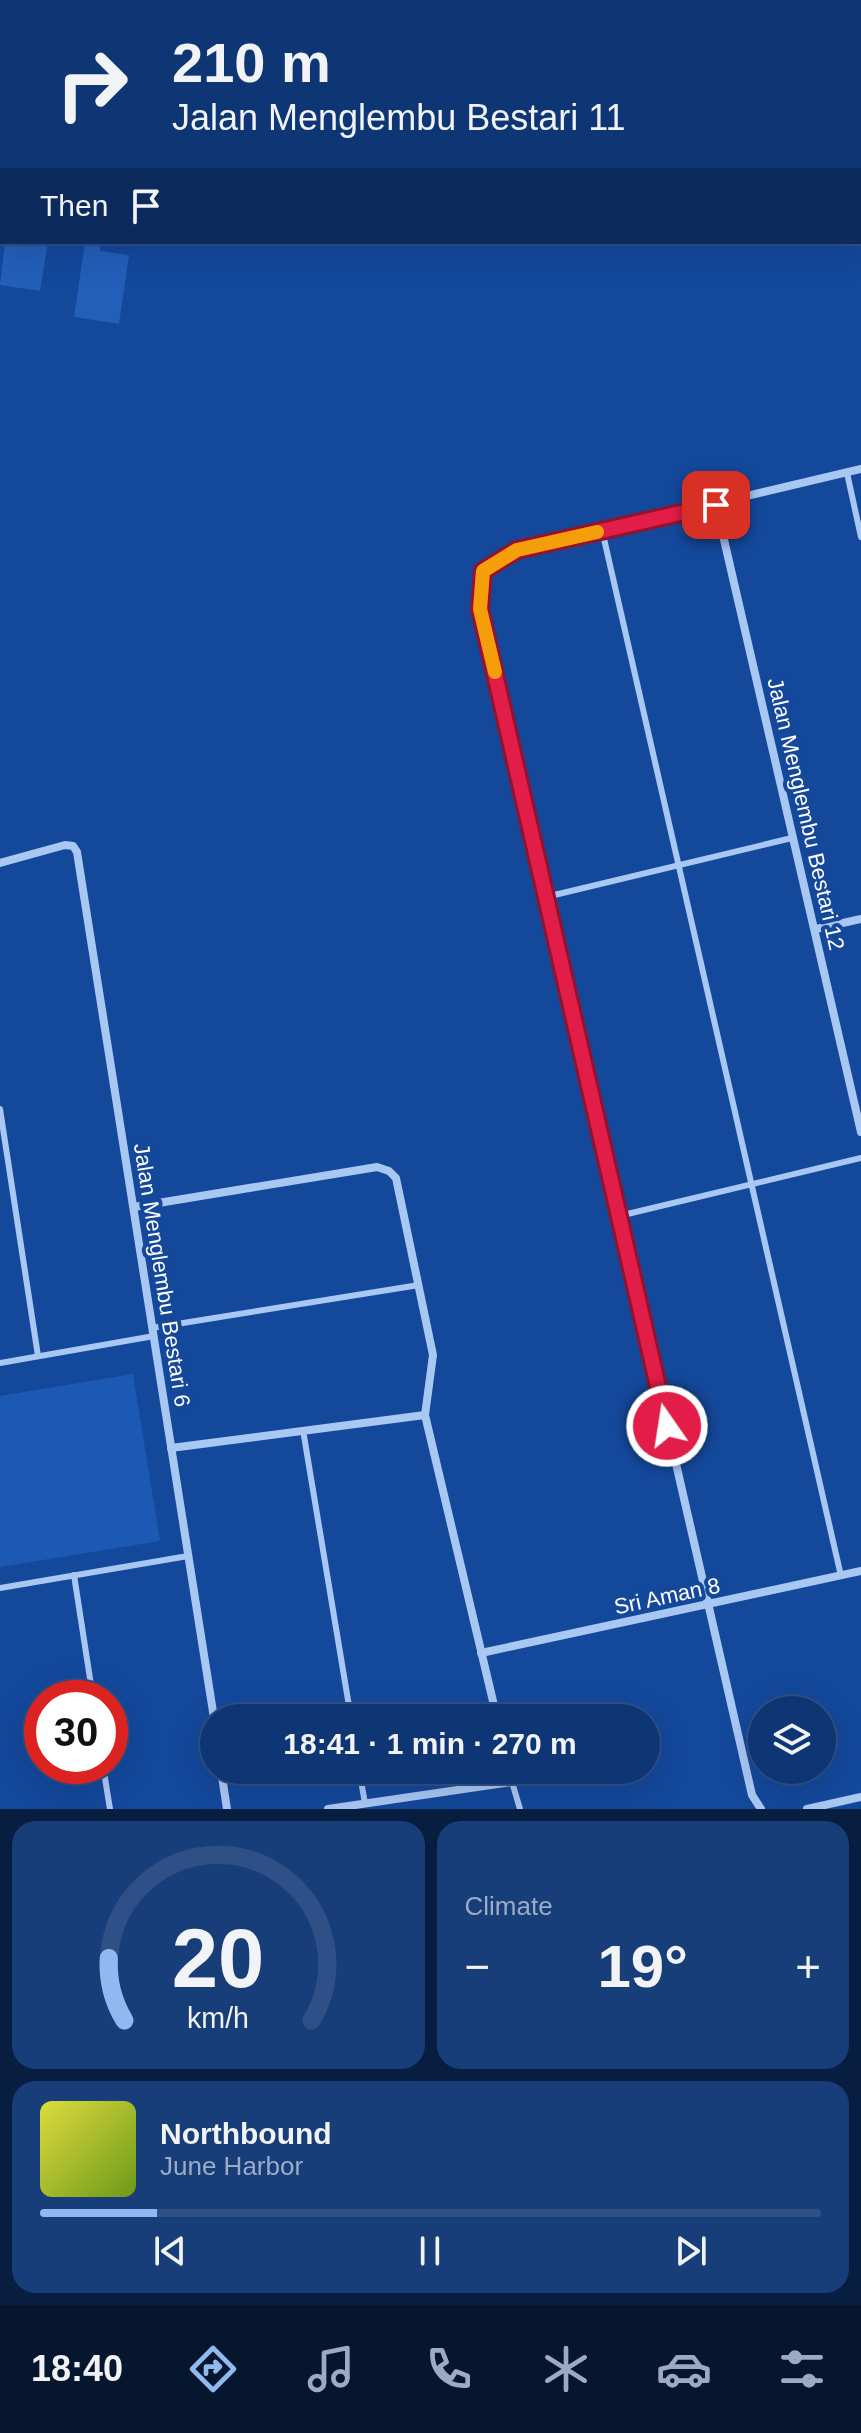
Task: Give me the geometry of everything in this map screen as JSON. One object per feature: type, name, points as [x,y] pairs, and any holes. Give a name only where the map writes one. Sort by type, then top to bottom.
[{"type":"street","points":[[761,1809],[752,1795],[480,609],[483,571],[517,550],[861,469]]},
{"type":"street","name":"Jalan Menglembu Bestari 12","points":[[716,505],[861,1132]]},
{"type":"street","name":"Jalan Menglembu Bestari 6","points":[[0,863],[65,845],[73,846],[77,852],[212,1704]]},
{"type":"street","points":[[816,929],[861,919]]},
{"type":"street","points":[[849,1077],[861,1075]]},
{"type":"street","points":[[134,1207],[377,1167],[389,1171],[396,1178],[433,1355],[425,1415],[494,1704]]},
{"type":"street","points":[[171,1448],[425,1415]]},
{"type":"street","name":"Sri Aman 8","points":[[481,1653],[861,1571]]},
{"type":"street","points":[[223,1784],[227,1809]]},
{"type":"street","points":[[328,1809],[498,1784]]},
{"type":"street","points":[[807,1809],[861,1797]]},
{"type":"lane","points":[[847,473],[861,537]]},
{"type":"lane","points":[[602,530],[841,1576]]},
{"type":"lane","points":[[546,897],[792,838]]},
{"type":"lane","points":[[0,1109],[38,1356]]},
{"type":"lane","points":[[619,1216],[861,1158]]},
{"type":"lane","points":[[0,1363],[153,1332],[419,1285]]},
{"type":"lane","points":[[303,1429],[349,1704]]},
{"type":"lane","points":[[0,1588],[188,1556]]},
{"type":"lane","points":[[74,1575],[90,1680]]},
{"type":"lane","points":[[106,1784],[110,1809]]},
{"type":"lane","points":[[362,1784],[365,1803]]},
{"type":"lane","points":[[513,1784],[520,1809]]},
{"type":"shaded area","points":[[133,1374],[160,1541],[0,1567],[0,1396]]},
{"type":"building","points":[[5,244],[48,244],[40,291],[0,285]]},
{"type":"building","points":[[85,244],[101,244],[100,251],[129,255],[119,324],[74,317]]},
{"type":"slow traffic","points":[[495,672],[480,609],[483,571],[517,550],[597,532]]},
{"type":"route","points":[[667,1426],[480,609],[483,571],[517,550],[716,505]]}]
